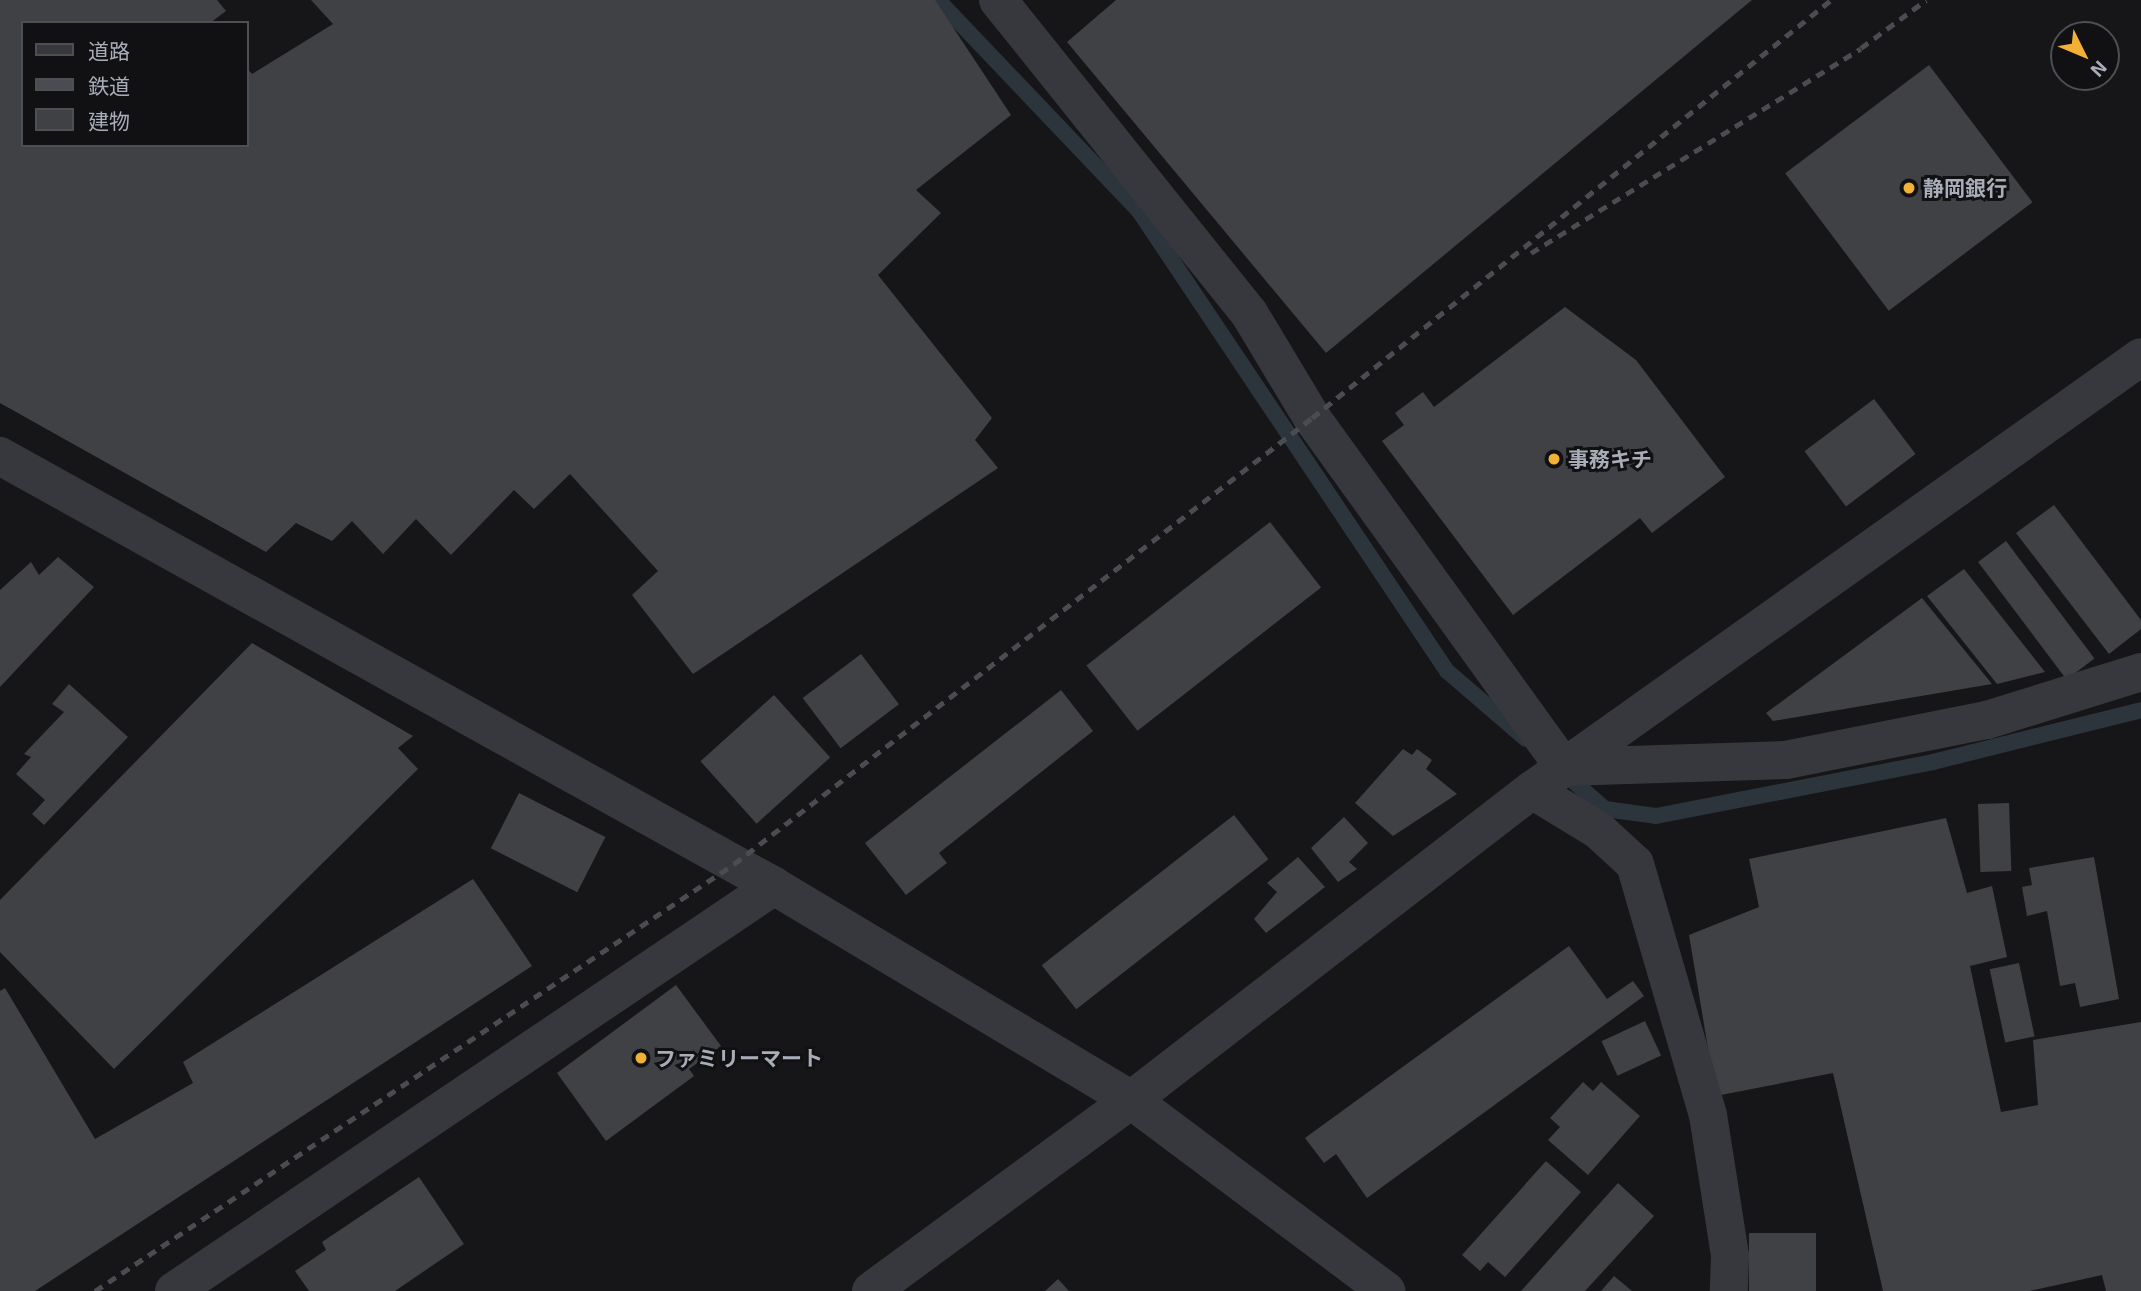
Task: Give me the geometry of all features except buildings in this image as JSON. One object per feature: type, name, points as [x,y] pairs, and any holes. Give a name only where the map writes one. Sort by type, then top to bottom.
[{"type":"street","points":[[998,0],[1249,313],[1312,418],[1564,767]]},
{"type":"street","points":[[871,1291],[1131,1100],[1532,790],[2141,357]]},
{"type":"street","points":[[0,456],[774,886],[1131,1100],[1386,1291]]},
{"type":"street","points":[[1564,767],[1786,760],[1987,720],[2141,672]]},
{"type":"street","points":[[1532,790],[1598,830],[1635,864],[1709,1115],[1730,1256],[1729,1291]]},
{"type":"street","points":[[174,1291],[774,886]]},
{"type":"waterway","points":[[938,0],[1139,211],[1447,671],[1526,739]]},
{"type":"waterway","points":[[1564,773],[1605,809],[1656,816],[1933,762],[2141,710]]},
{"type":"railway","points":[[95,1291],[734,864],[1312,418],[1831,0]]},
{"type":"railway","points":[[1531,253],[1861,48],[1926,0]]},
{"type":"place","name":"静岡銀行","points":[[1909,188]]},
{"type":"place","name":"事務キチ","points":[[1554,459]]},
{"type":"place","name":"ファミリーマート","points":[[641,1058]]}]
